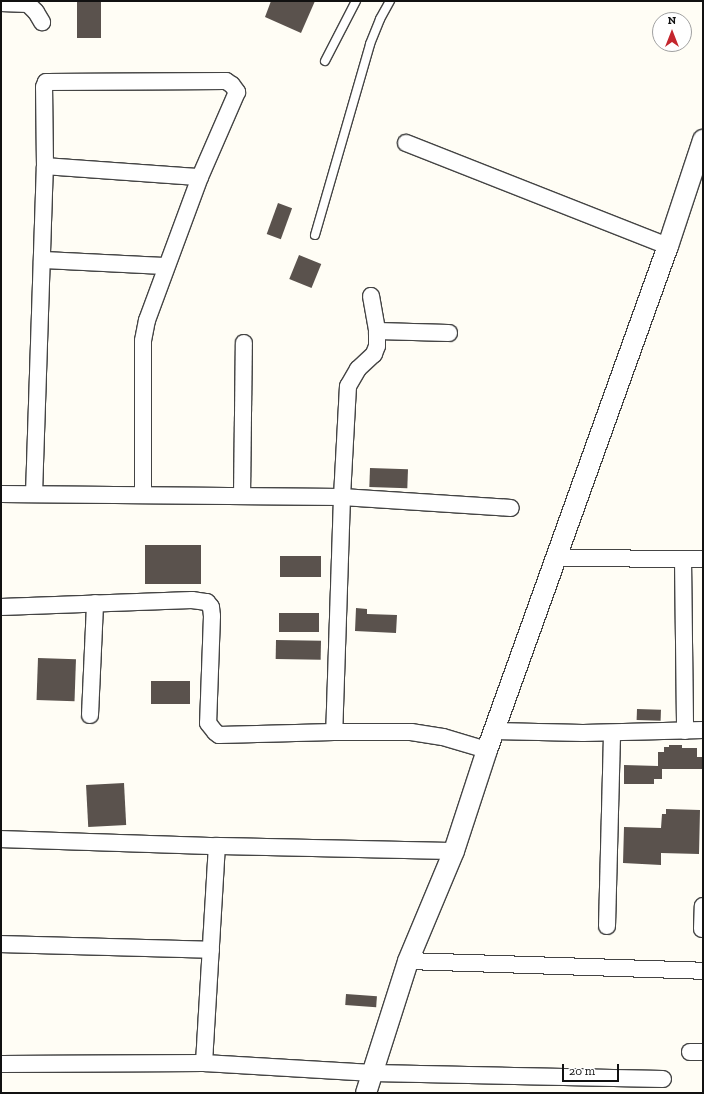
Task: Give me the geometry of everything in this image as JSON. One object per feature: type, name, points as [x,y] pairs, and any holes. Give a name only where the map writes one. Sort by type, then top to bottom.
[{"type":"street","points":[[11,2],[28,4],[36,12],[42,22]]},
{"type":"street","points":[[34,494],[45,166],[44,87],[46,82],[226,81],[232,84],[237,92],[200,177],[147,320],[143,341],[143,494]]},
{"type":"street","points":[[366,1093],[408,961],[454,851],[487,750],[668,246],[703,140]]},
{"type":"street","points":[[406,143],[668,246]]},
{"type":"street","points":[[45,166],[200,177]]},
{"type":"street","points":[[42,260],[166,266]]},
{"type":"street","points":[[334,732],[342,497],[348,386],[358,369],[374,354],[377,346],[377,331],[371,296]]},
{"type":"street","points":[[377,331],[450,333]]},
{"type":"street","points":[[242,496],[244,343]]},
{"type":"street","points":[[1,494],[143,494],[342,497],[511,508]]},
{"type":"street","points":[[557,558],[703,559]]},
{"type":"street","points":[[683,559],[685,731]]},
{"type":"street","points":[[1,607],[192,600],[207,602],[211,607],[212,616],[208,723],[214,732],[219,735],[334,732],[411,732],[450,739],[487,750]]},
{"type":"street","points":[[90,714],[95,603]]},
{"type":"street","points":[[494,732],[612,733],[703,730]]},
{"type":"street","points":[[607,926],[612,733]]},
{"type":"street","points":[[1,839],[217,846],[454,851]]},
{"type":"street","points":[[204,1063],[217,846]]},
{"type":"street","points":[[702,929],[703,906]]},
{"type":"street","points":[[1,944],[211,950]]},
{"type":"street","points":[[408,961],[703,971]]},
{"type":"street","points":[[1,1064],[204,1063],[372,1073],[664,1079]]},
{"type":"lane","points":[[326,61],[356,1]]},
{"type":"lane","points":[[315,235],[370,44],[380,19],[390,1]]},
{"type":"building","points":[[77,1],[101,1],[101,38],[77,38]]},
{"type":"building","points":[[271,1],[315,1],[301,33],[265,17]]},
{"type":"building","points":[[278,203],[292,208],[281,239],[267,234]]},
{"type":"building","points":[[299,255],[321,264],[312,288],[289,279]]},
{"type":"building","points":[[370,468],[408,469],[407,488],[369,487]]},
{"type":"building","points":[[145,545],[201,545],[201,584],[145,584]]},
{"type":"building","points":[[280,556],[321,556],[321,577],[280,577]]},
{"type":"building","points":[[356,608],[367,609],[367,614],[397,615],[396,633],[355,631]]},
{"type":"building","points":[[279,613],[319,613],[319,632],[279,632]]},
{"type":"building","points":[[276,640],[321,641],[321,660],[276,659]]},
{"type":"building","points":[[38,658],[76,659],[75,701],[37,700]]},
{"type":"building","points":[[151,681],[190,681],[190,704],[151,704]]},
{"type":"building","points":[[637,709],[661,710],[661,721],[637,720]]},
{"type":"building","points":[[669,745],[682,745],[682,748],[697,748],[697,757],[703,757],[703,769],[662,769],[662,779],[654,779],[654,784],[624,784],[624,765],[658,766],[658,752],[664,752],[664,747],[669,747]]},
{"type":"building","points":[[124,783],[126,825],[88,827],[86,785]]},
{"type":"building","points":[[666,809],[700,810],[699,854],[661,853],[661,865],[623,863],[624,827],[661,828],[662,814],[666,814]]},
{"type":"building","points":[[346,994],[377,996],[376,1007],[345,1005]]}]
